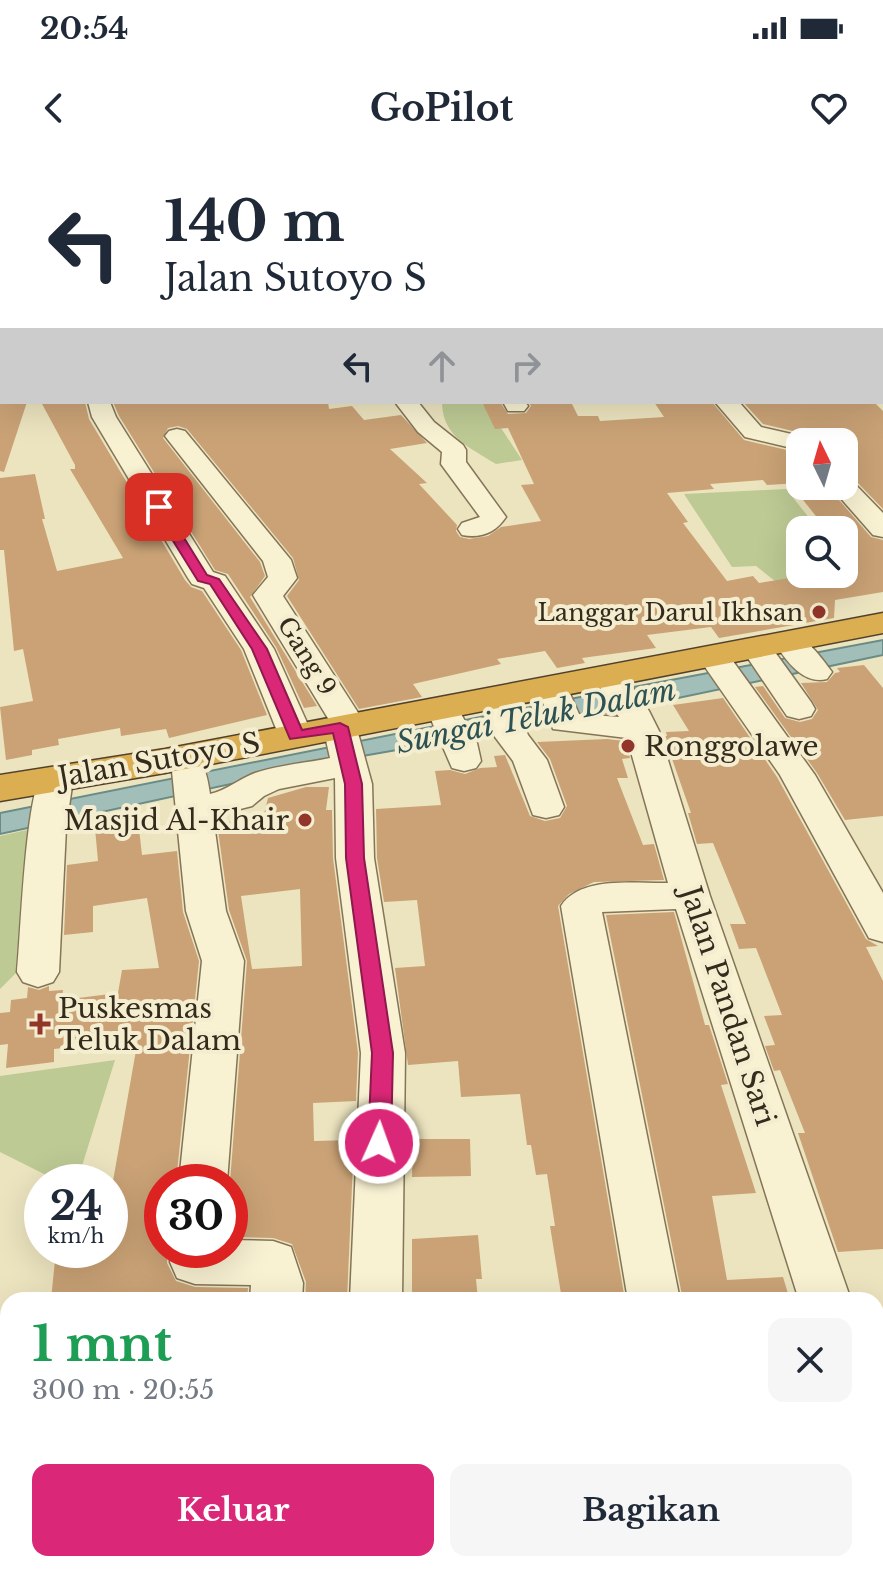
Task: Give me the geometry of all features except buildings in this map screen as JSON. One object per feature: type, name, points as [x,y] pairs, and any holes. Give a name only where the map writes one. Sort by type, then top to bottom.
[{"type":"highway","name":"Jalan Sutoyo S","points":[[0,788],[52,801],[204,783],[296,736],[346,744],[454,733],[503,713],[559,702],[625,701],[725,671],[784,659],[883,623]]},
{"type":"street","points":[[100,404],[104,417],[202,578],[215,582],[259,649],[296,736]]},
{"type":"street","points":[[408,404],[426,427],[454,450],[453,464],[493,517],[488,524],[472,529]]},
{"type":"street","points":[[728,404],[753,432],[786,439]]},
{"type":"street","points":[[751,404],[786,437]]},
{"type":"street","name":"Gang 9","points":[[177,436],[277,560],[283,578],[268,595],[346,744]]},
{"type":"street","points":[[856,500],[883,529]]},
{"type":"street","points":[[784,659],[799,709]]},
{"type":"street","points":[[725,671],[752,715],[797,775],[883,928]]},
{"type":"street","points":[[559,702],[580,725],[620,724],[625,701]]},
{"type":"street","name":"Jalan Pandan Sari","points":[[625,701],[822,1292]]},
{"type":"street","points":[[503,713],[530,760],[546,807]]},
{"type":"street","points":[[205,1164],[223,961],[206,911],[204,783],[251,788],[346,744],[354,784],[355,858],[383,1053],[376,1292]]},
{"type":"street","points":[[38,972],[52,801]]},
{"type":"street","points":[[653,1292],[581,906],[597,898],[691,896]]},
{"type":"street","points":[[248,1263],[273,1263],[276,1292]]},
{"type":"green space","points":[[442,404],[482,404],[522,460],[496,464],[459,440],[452,433]]},
{"type":"green space","points":[[786,489],[786,500],[795,500],[808,516],[786,516],[786,588],[806,588],[816,598],[800,601],[756,566],[732,567],[684,494]]},
{"type":"green space","points":[[40,827],[22,967],[0,989],[0,836]]},
{"type":"green space","points":[[115,1060],[83,1164],[24,1164],[0,1152],[0,1076]]},
{"type":"water","name":"Sungai Teluk Dalam","points":[[883,640],[883,655],[592,716],[351,758],[0,834],[0,813]]},
{"type":"place","name":"Langgar Darul Ikhsan","points":[[819,612]]},
{"type":"place","name":"Ronggolawe","points":[[628,746]]},
{"type":"place","name":"Masjid Al-Khair","points":[[305,820]]},
{"type":"place","name":"Puskesmas Teluk Dalam","points":[[40,1024]]},
{"type":"route","points":[[159,507],[202,578],[215,582],[259,649],[281,694],[296,736],[340,727],[354,784],[355,858],[383,1053],[379,1143]]}]
